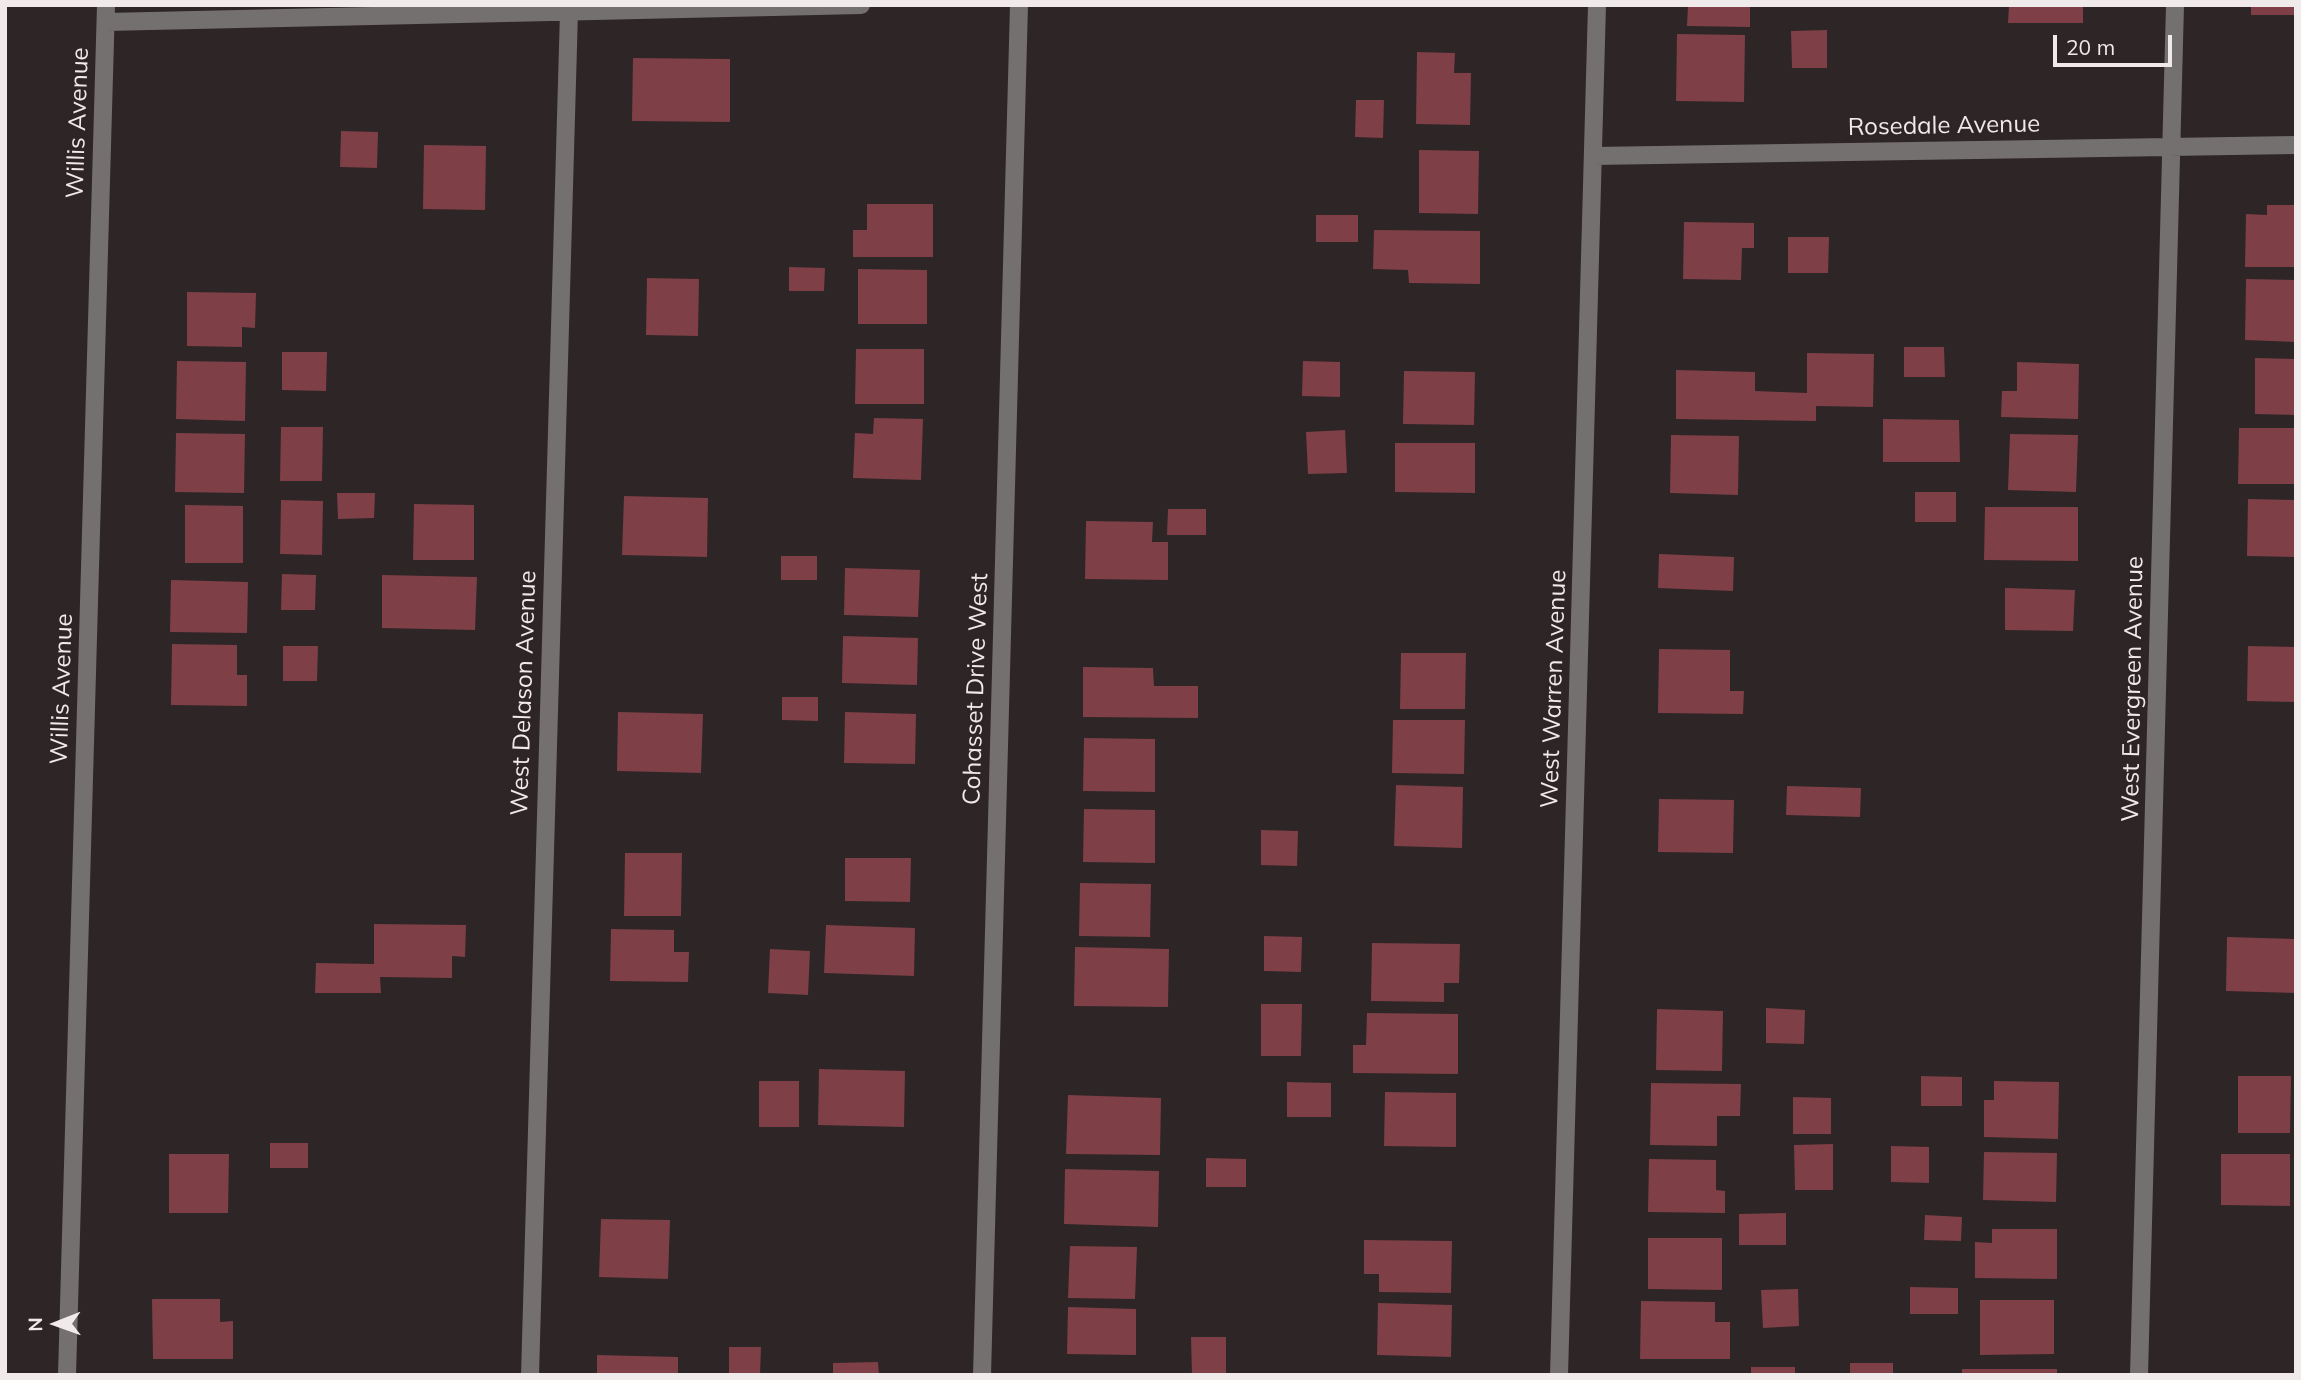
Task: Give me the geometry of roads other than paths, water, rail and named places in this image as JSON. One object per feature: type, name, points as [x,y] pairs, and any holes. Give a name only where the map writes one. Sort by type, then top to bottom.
[{"type":"street","points":[[106,14],[569,12],[861,5]]},
{"type":"street","name":"Cohasset Drive West","points":[[982,1375],[1019,5]]},
{"type":"street","name":"West Warren Avenue","points":[[1559,1375],[1597,5]]},
{"type":"street","name":"West Evergreen Avenue","points":[[2139,1375],[2175,5]]},
{"type":"street","name":"West Delason Avenue","points":[[530,1375],[569,12]]},
{"type":"street","name":"Willis Avenue","points":[[67,1375],[106,14]]},
{"type":"street","name":"Rosedale Avenue","points":[[1593,156],[2296,145]]}]
